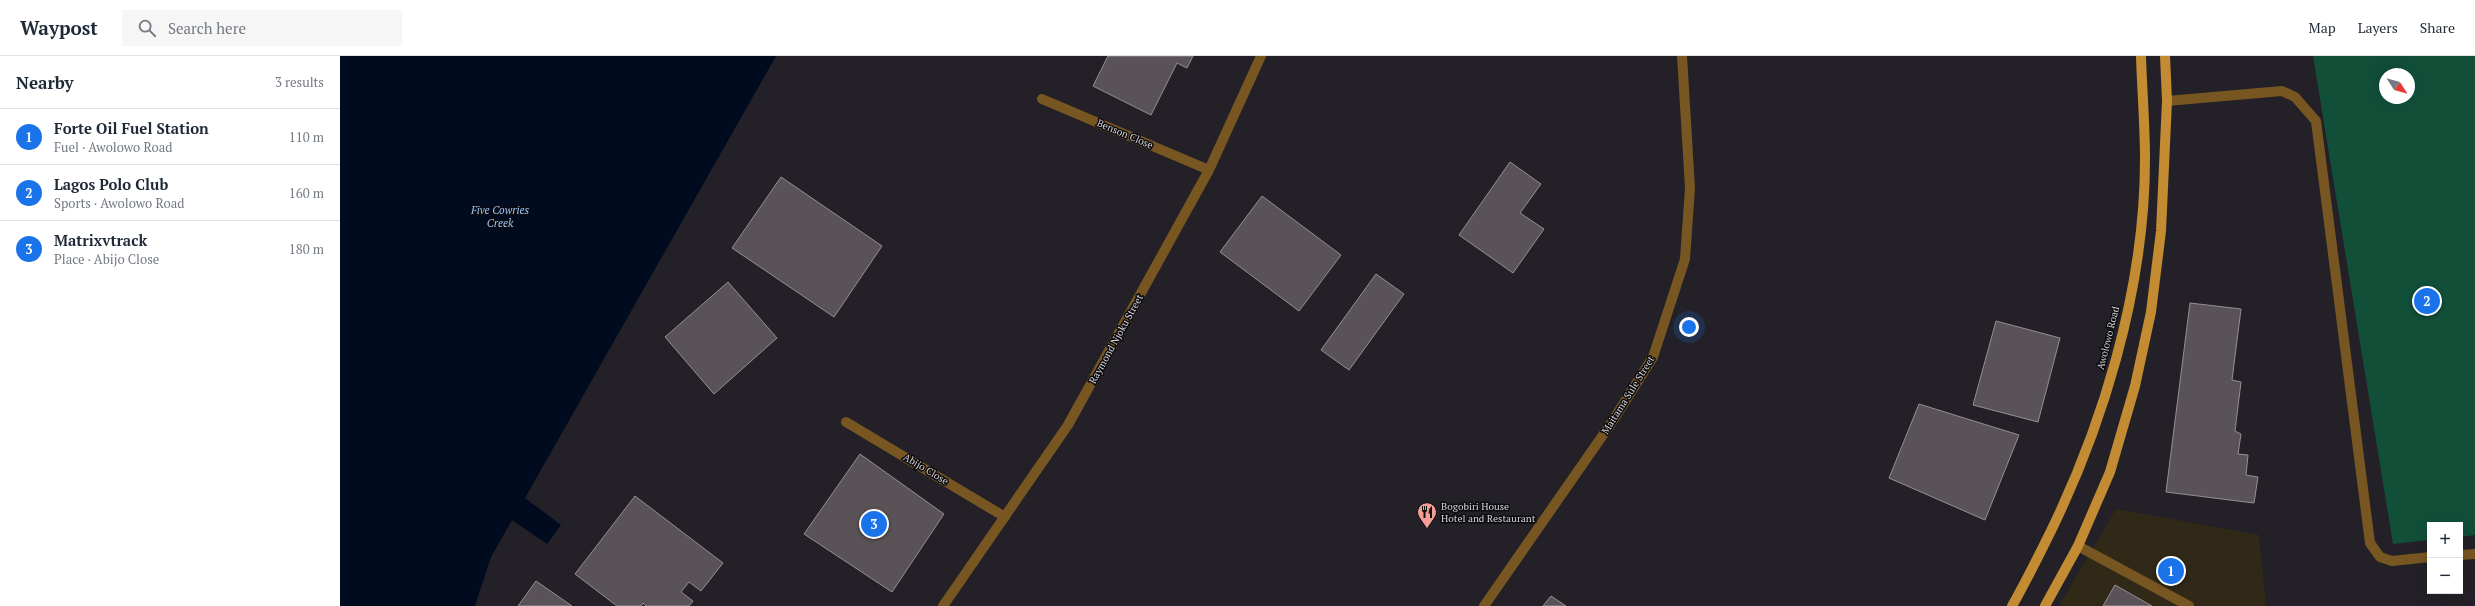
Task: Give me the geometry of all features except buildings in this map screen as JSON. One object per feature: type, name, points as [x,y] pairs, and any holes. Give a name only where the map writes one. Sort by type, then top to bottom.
[{"type":"main road","name":"Awolowo Road","points":[[2012,606],[2065,503],[2100,414],[2123,333],[2139,243],[2145,160],[2141,56]]},
{"type":"main road","points":[[2046,606],[2078,546],[2110,472],[2135,386],[2151,312],[2161,231],[2168,101],[2165,56]]},
{"type":"street","name":"Raymond Njoku Street","points":[[943,606],[1068,425],[1209,170],[1261,56]]},
{"type":"street","name":"Maitama Sule Street","points":[[1484,606],[1612,422],[1656,350],[1685,259],[1690,188],[1682,56]]},
{"type":"street","points":[[2168,101],[2282,91],[2295,97],[2316,121],[2370,543],[2380,557],[2392,561],[2427,557]]},
{"type":"street","name":"Benson Close","points":[[1042,99],[1209,170]]},
{"type":"street","name":"Abijo Close","points":[[846,422],[1005,517]]},
{"type":"street","points":[[2078,546],[2189,606]]},
{"type":"street","points":[[2463,555],[2475,554]]},
{"type":"shaded area","points":[[2116,509],[2259,535],[2266,606],[2059,606]]},
{"type":"green space","points":[[2313,56],[2475,56],[2475,535],[2463,537],[2463,522],[2427,522],[2427,540],[2393,544]]},
{"type":"water","name":"Five Cowries Creek","points":[[340,56],[776,56],[525,498],[561,525],[547,544],[512,520],[491,557],[475,606],[340,606]]},
{"type":"place","name":"Lagos Polo Club","points":[[2427,301]]},
{"type":"place","name":"Matrixvtrack","points":[[874,524]]},
{"type":"place","name":"Bogobiri House Hotel and Restaurant","points":[[1427,529]]},
{"type":"place","name":"Forte Oil Fuel Station","points":[[2171,571]]}]
